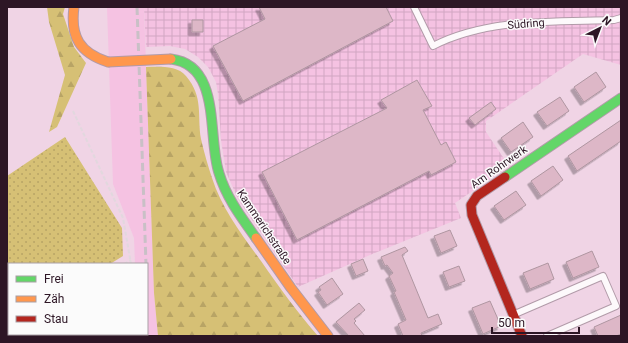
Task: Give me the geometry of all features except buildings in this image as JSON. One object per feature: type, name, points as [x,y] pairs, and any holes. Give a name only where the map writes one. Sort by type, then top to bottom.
[{"type":"street","name":"Kammerichstraße","points":[[74,7],[71,21],[76,38],[80,46],[89,55],[108,62],[172,59],[181,60],[190,64],[201,78],[205,85],[210,104],[213,144],[218,171],[232,205],[291,288],[328,336]]},
{"type":"street","name":"Am Rohrwerk","points":[[522,336],[472,215],[470,209],[473,200],[621,98]]},
{"type":"lane","name":"Südring","points":[[414,7],[433,46],[483,29],[517,24],[614,20],[621,18]]},
{"type":"lane","points":[[513,315],[603,276],[616,306],[547,336]]},
{"type":"path","points":[[73,111],[123,218],[131,260],[126,263]]},
{"type":"shaded area","points":[[107,7],[144,7],[154,293],[158,336],[133,336],[148,335],[148,263],[135,263],[134,238],[113,184]]},
{"type":"shaded area","points":[[144,7],[621,7],[621,65],[583,54],[486,121],[486,132],[509,166],[455,203],[461,218],[370,255],[298,287],[238,199],[226,172],[221,140],[216,82],[208,67],[198,57],[185,49],[170,46],[146,47]]},
{"type":"green space","points":[[47,7],[65,7],[63,14],[74,47],[86,63],[57,127],[49,132],[65,75],[49,22]]},
{"type":"green space","points":[[146,67],[173,68],[182,72],[192,84],[198,99],[203,149],[221,200],[233,221],[288,299],[318,336],[158,336],[154,293]]},
{"type":"green space","points":[[65,137],[122,228],[123,256],[112,263],[8,263],[7,326],[7,176]]},
{"type":"railway","points":[[137,7],[146,263]]},
{"type":"traffic: fast","points":[[171,59],[187,64],[198,74],[205,88],[210,105],[216,158],[222,182],[230,199],[256,238]]},
{"type":"traffic: fast","points":[[505,177],[621,98]]},
{"type":"traffic: slow","points":[[74,7],[74,27],[79,42],[90,54],[108,62]]},
{"type":"traffic: slow","points":[[108,62],[171,59]]},
{"type":"traffic: slow","points":[[256,238],[291,288],[328,336]]},
{"type":"traffic: jam","points":[[505,177],[477,196],[471,205],[472,215],[522,336]]}]
